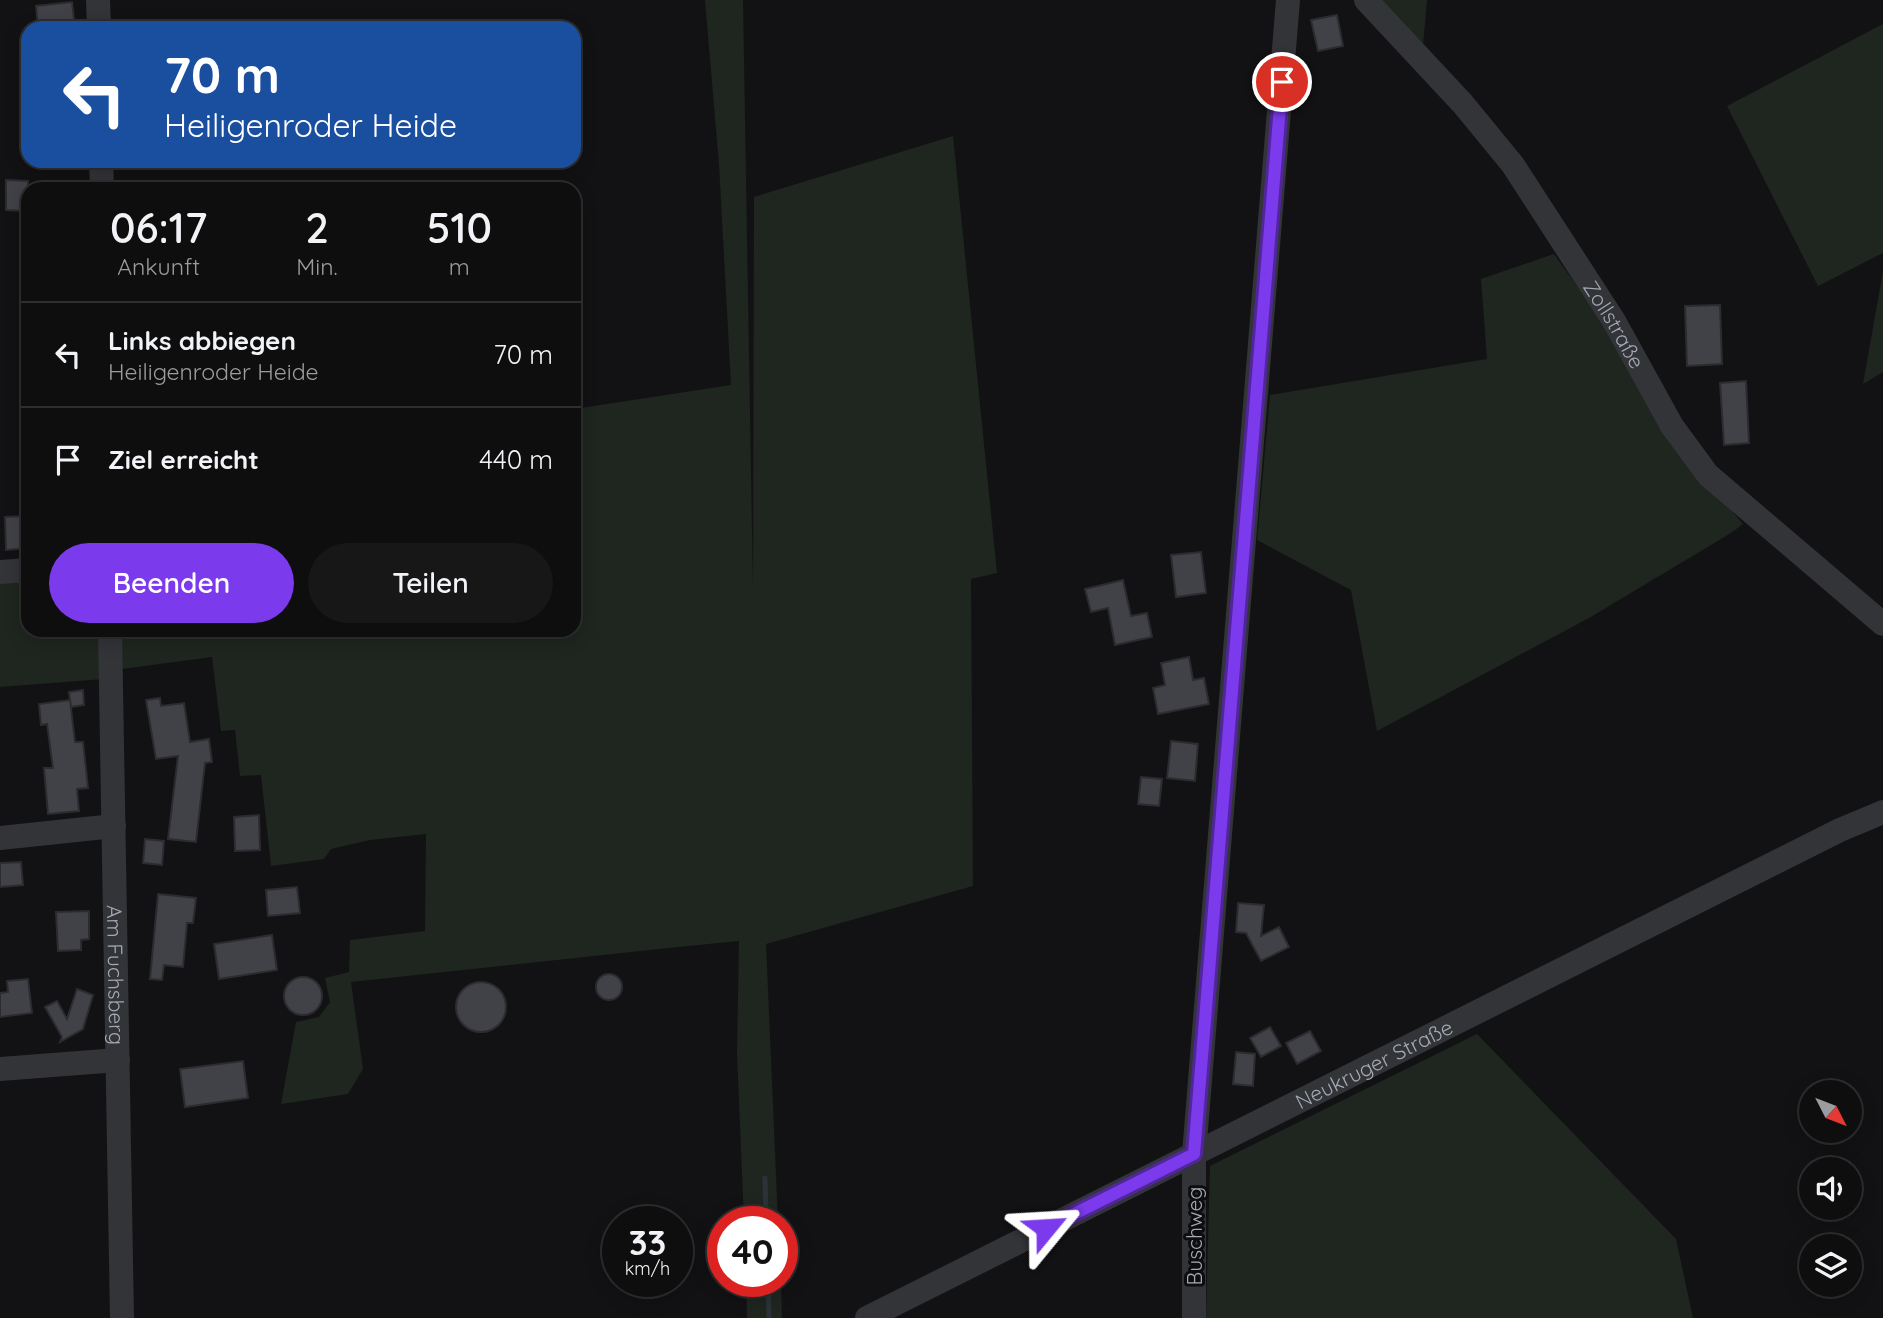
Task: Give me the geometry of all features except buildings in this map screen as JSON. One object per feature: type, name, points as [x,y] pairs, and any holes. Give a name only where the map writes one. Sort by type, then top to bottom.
[{"type":"street","points":[[98,0],[99,21]]},
{"type":"street","name":"Buschweg","points":[[1194,1318],[1194,1154],[1288,0]]},
{"type":"street","name":"Zollstraße","points":[[1366,0],[1463,104],[1513,165],[1614,321],[1672,426],[1708,475],[1883,624]]},
{"type":"street","points":[[0,572],[21,570]]},
{"type":"street","name":"Am Fuchsberg","points":[[110,637],[122,1318]]},
{"type":"street","name":"Neukruger Straße","points":[[867,1318],[1840,830],[1883,812]]},
{"type":"street","points":[[0,838],[114,826]]},
{"type":"street","points":[[0,1069],[118,1059]]},
{"type":"shaded area","points":[[705,0],[743,0],[753,590],[754,197],[953,136],[997,573],[971,579],[973,886],[766,944],[777,1206],[743,1206],[737,1053],[739,941],[351,982],[363,1069],[348,1094],[281,1104],[296,1022],[319,1017],[330,1002],[325,978],[349,972],[350,940],[425,931],[426,834],[370,840],[331,849],[324,859],[271,866],[261,775],[240,776],[235,730],[221,731],[212,657],[122,669],[120,637],[581,637],[581,408],[731,385],[719,164]]},
{"type":"shaded area","points":[[1379,0],[1427,0],[1423,46]]},
{"type":"shaded area","points":[[1883,24],[1883,253],[1818,286],[1727,106]]},
{"type":"shaded area","points":[[1554,254],[1613,337],[1667,434],[1743,524],[1589,618],[1377,731],[1351,590],[1257,540],[1270,395],[1487,359],[1481,279]]},
{"type":"shaded area","points":[[1883,271],[1883,372],[1863,384]]},
{"type":"shaded area","points":[[21,576],[21,637],[101,637],[104,679],[0,687],[0,578]]},
{"type":"shaded area","points":[[1477,1034],[1676,1239],[1693,1318],[1206,1318],[1210,1166]]},
{"type":"shaded area","points":[[746,1297],[781,1297],[782,1318],[747,1318]]},
{"type":"waterway","points":[[765,1178],[766,1206]]},
{"type":"waterway","points":[[768,1297],[769,1318]]},
{"type":"route","points":[[1046,1228],[1194,1154],[1282,82]]}]
